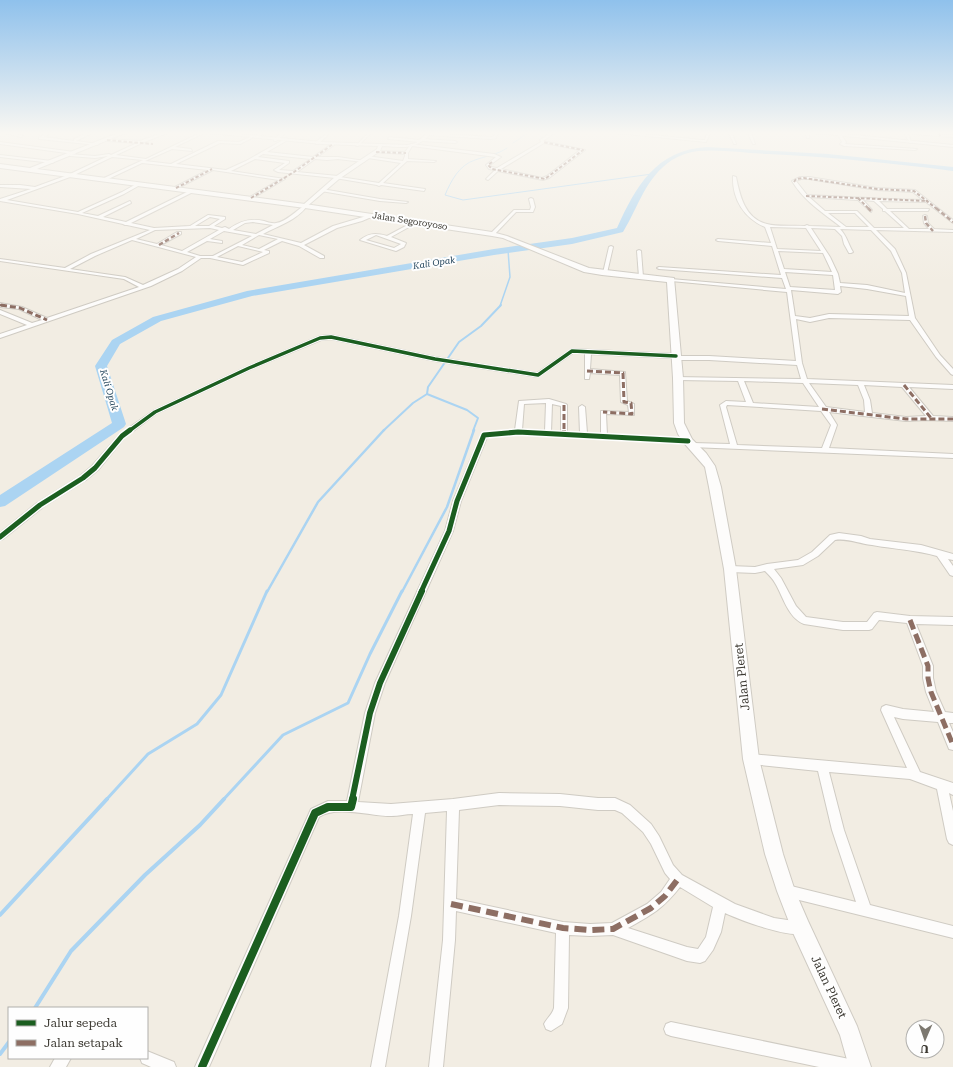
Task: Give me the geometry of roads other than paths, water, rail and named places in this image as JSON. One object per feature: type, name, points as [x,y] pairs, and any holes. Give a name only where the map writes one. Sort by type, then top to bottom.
[{"type":"main road","name":"Jalan Segoroyoso","points":[[128,183],[374,215],[492,234],[505,237],[578,267],[605,273],[671,280]]},
{"type":"main road","name":"Jalan Pleret","points":[[671,280],[678,378],[679,423],[683,434],[710,466],[730,569],[751,759],[774,854],[786,891],[801,928],[850,1033],[860,1067]]},
{"type":"street","points":[[0,201],[51,183]]},
{"type":"street","points":[[176,188],[186,183]]},
{"type":"street","points":[[251,198],[277,183]]},
{"type":"street","points":[[212,258],[277,225],[299,212],[330,183]]},
{"type":"street","points":[[371,183],[424,190]]},
{"type":"street","points":[[735,183],[738,200],[742,207],[756,222],[767,226],[953,231]]},
{"type":"street","points":[[795,183],[806,196],[845,228]]},
{"type":"street","points":[[839,183],[878,189],[912,190],[953,222]]},
{"type":"street","points":[[78,214],[139,184]]},
{"type":"street","points":[[0,186],[37,188]]},
{"type":"street","points":[[322,190],[380,200],[406,202]]},
{"type":"street","points":[[125,224],[192,191]]},
{"type":"street","points":[[806,196],[928,201]]},
{"type":"street","points":[[834,197],[841,204]]},
{"type":"street","points":[[858,198],[871,211]]},
{"type":"street","points":[[492,234],[499,225],[508,219],[515,211],[532,211],[533,207],[531,199]]},
{"type":"street","points":[[875,200],[884,210],[908,230]]},
{"type":"street","points":[[0,201],[154,229],[210,227],[231,229],[282,239],[301,245],[322,257]]},
{"type":"street","points":[[97,218],[130,202]]},
{"type":"street","points":[[884,210],[928,210]]},
{"type":"street","points":[[824,212],[856,212],[893,250],[904,273],[912,318],[938,356],[953,373]]},
{"type":"street","points":[[301,245],[335,226],[361,220],[374,215]]},
{"type":"street","points":[[189,228],[209,216],[224,218],[210,227]]},
{"type":"street","points":[[925,216],[926,223],[934,231]]},
{"type":"street","points":[[231,229],[249,220],[277,225]]},
{"type":"street","points":[[389,237],[404,243],[402,246],[394,250],[362,240],[371,235],[389,237],[416,222]]},
{"type":"street","points":[[767,226],[789,290],[799,363],[805,381],[822,409],[834,425],[825,450]]},
{"type":"street","points":[[671,280],[744,287],[836,293],[838,292],[838,284],[836,274],[807,226]]},
{"type":"street","points":[[184,252],[225,228]]},
{"type":"street","points":[[836,228],[844,236],[846,244],[851,252]]},
{"type":"street","points":[[66,269],[93,255],[154,229]]},
{"type":"street","points":[[159,245],[180,234]]},
{"type":"street","points":[[132,239],[200,256],[243,264],[267,253],[238,245]]},
{"type":"street","points":[[206,239],[220,242]]},
{"type":"street","points":[[260,250],[282,239]]},
{"type":"street","points":[[718,240],[824,252]]},
{"type":"street","points":[[605,273],[611,247]]},
{"type":"street","points":[[640,251],[641,277]]},
{"type":"street","points":[[0,336],[143,287],[180,270],[200,256]]},
{"type":"street","points":[[0,260],[125,278],[143,287]]},
{"type":"street","points":[[659,268],[784,277]]},
{"type":"street","points":[[782,270],[836,274]]},
{"type":"street","points":[[838,284],[867,287],[907,295]]},
{"type":"street","points":[[744,287],[745,295]]},
{"type":"street","points":[[0,305],[20,308],[47,320]]},
{"type":"street","points":[[0,312],[32,325]]},
{"type":"street","points":[[793,317],[810,320],[829,316],[912,318]]},
{"type":"street","points":[[0,538],[40,505],[83,478],[95,468],[122,436],[156,412],[242,371],[311,341],[331,337],[455,363],[538,375],[570,351],[577,350],[588,352],[799,363]]},
{"type":"street","points":[[588,352],[587,375],[623,374],[624,402],[631,404],[632,414],[603,412],[604,436]]},
{"type":"street","points":[[678,378],[953,387]]},
{"type":"street","points":[[740,379],[750,404]]},
{"type":"street","points":[[860,383],[867,400],[869,415]]},
{"type":"street","points":[[904,385],[931,418]]},
{"type":"street","points":[[518,432],[521,402],[549,402],[564,405],[564,435]]},
{"type":"street","points":[[548,434],[549,402]]},
{"type":"street","points":[[734,446],[723,405],[726,403],[822,409],[906,419],[953,419]]},
{"type":"street","points":[[582,407],[584,435]]},
{"type":"street","points":[[351,807],[370,713],[380,683],[449,531],[457,501],[484,435],[518,432],[604,436],[694,447],[717,445],[953,456]]},
{"type":"street","points":[[694,447],[717,445]]},
{"type":"street","points":[[730,569],[755,570],[767,567],[800,564],[815,554],[833,537],[839,536],[861,539],[870,542],[921,548],[953,557]]},
{"type":"street","points":[[940,553],[953,573]]},
{"type":"street","points":[[767,567],[778,580],[796,612],[804,620],[859,627],[869,626],[877,616],[910,620],[953,621]]},
{"type":"street","points":[[910,620],[928,666],[928,678],[931,692],[948,718],[953,745]]},
{"type":"street","points":[[916,776],[886,710],[903,714],[948,718]]},
{"type":"street","points":[[751,759],[910,774],[948,787],[953,839]]},
{"type":"street","points":[[822,765],[838,830],[865,909]]},
{"type":"street","points":[[202,1067],[315,813],[320,809],[331,806],[391,810],[453,805],[499,799],[527,798],[615,804],[626,810],[647,828],[655,840],[668,870],[678,879],[720,904],[774,924],[801,928]]},
{"type":"street","points":[[436,1067],[450,940],[453,805]]},
{"type":"street","points":[[378,1067],[405,916],[420,808]]},
{"type":"street","points":[[613,929],[651,908],[665,896],[678,879]]},
{"type":"street","points":[[786,891],[865,909],[953,932]]},
{"type":"street","points":[[451,904],[564,928],[590,930],[613,929],[687,954],[700,956],[708,948],[712,940],[720,904]]},
{"type":"street","points":[[551,1024],[557,1018],[561,1008],[564,928]]},
{"type":"street","points":[[671,1029],[854,1067]]},
{"type":"street","points":[[148,1058],[169,1067]]},
{"type":"street","points":[[57,1067],[63,1059]]},
{"type":"waterway","points":[[451,183],[445,195],[463,200],[588,183]]},
{"type":"waterway","name":"Kali Opak","points":[[0,502],[119,424],[101,366],[116,342],[157,319],[251,293],[494,252],[572,241],[620,230],[645,183]]},
{"type":"waterway","points":[[500,306],[510,277],[508,250]]},
{"type":"waterway","points":[[427,394],[428,387],[459,342],[481,326],[501,305]]},
{"type":"waterway","points":[[384,430],[413,403],[427,394]]},
{"type":"waterway","points":[[427,394],[467,410],[478,418],[473,431]]},
{"type":"waterway","points":[[267,592],[318,502],[384,430]]},
{"type":"waterway","points":[[402,592],[447,507],[474,430]]},
{"type":"waterway","points":[[106,800],[148,754],[197,724],[221,695],[267,591]]},
{"type":"waterway","points":[[223,800],[283,735],[348,703],[370,654],[402,591]]},
{"type":"waterway","points":[[0,915],[107,799]]},
{"type":"waterway","points":[[36,1007],[71,951],[145,875],[200,825],[224,799]]},
{"type":"waterway","points":[[0,1054],[8,1043]]}]
